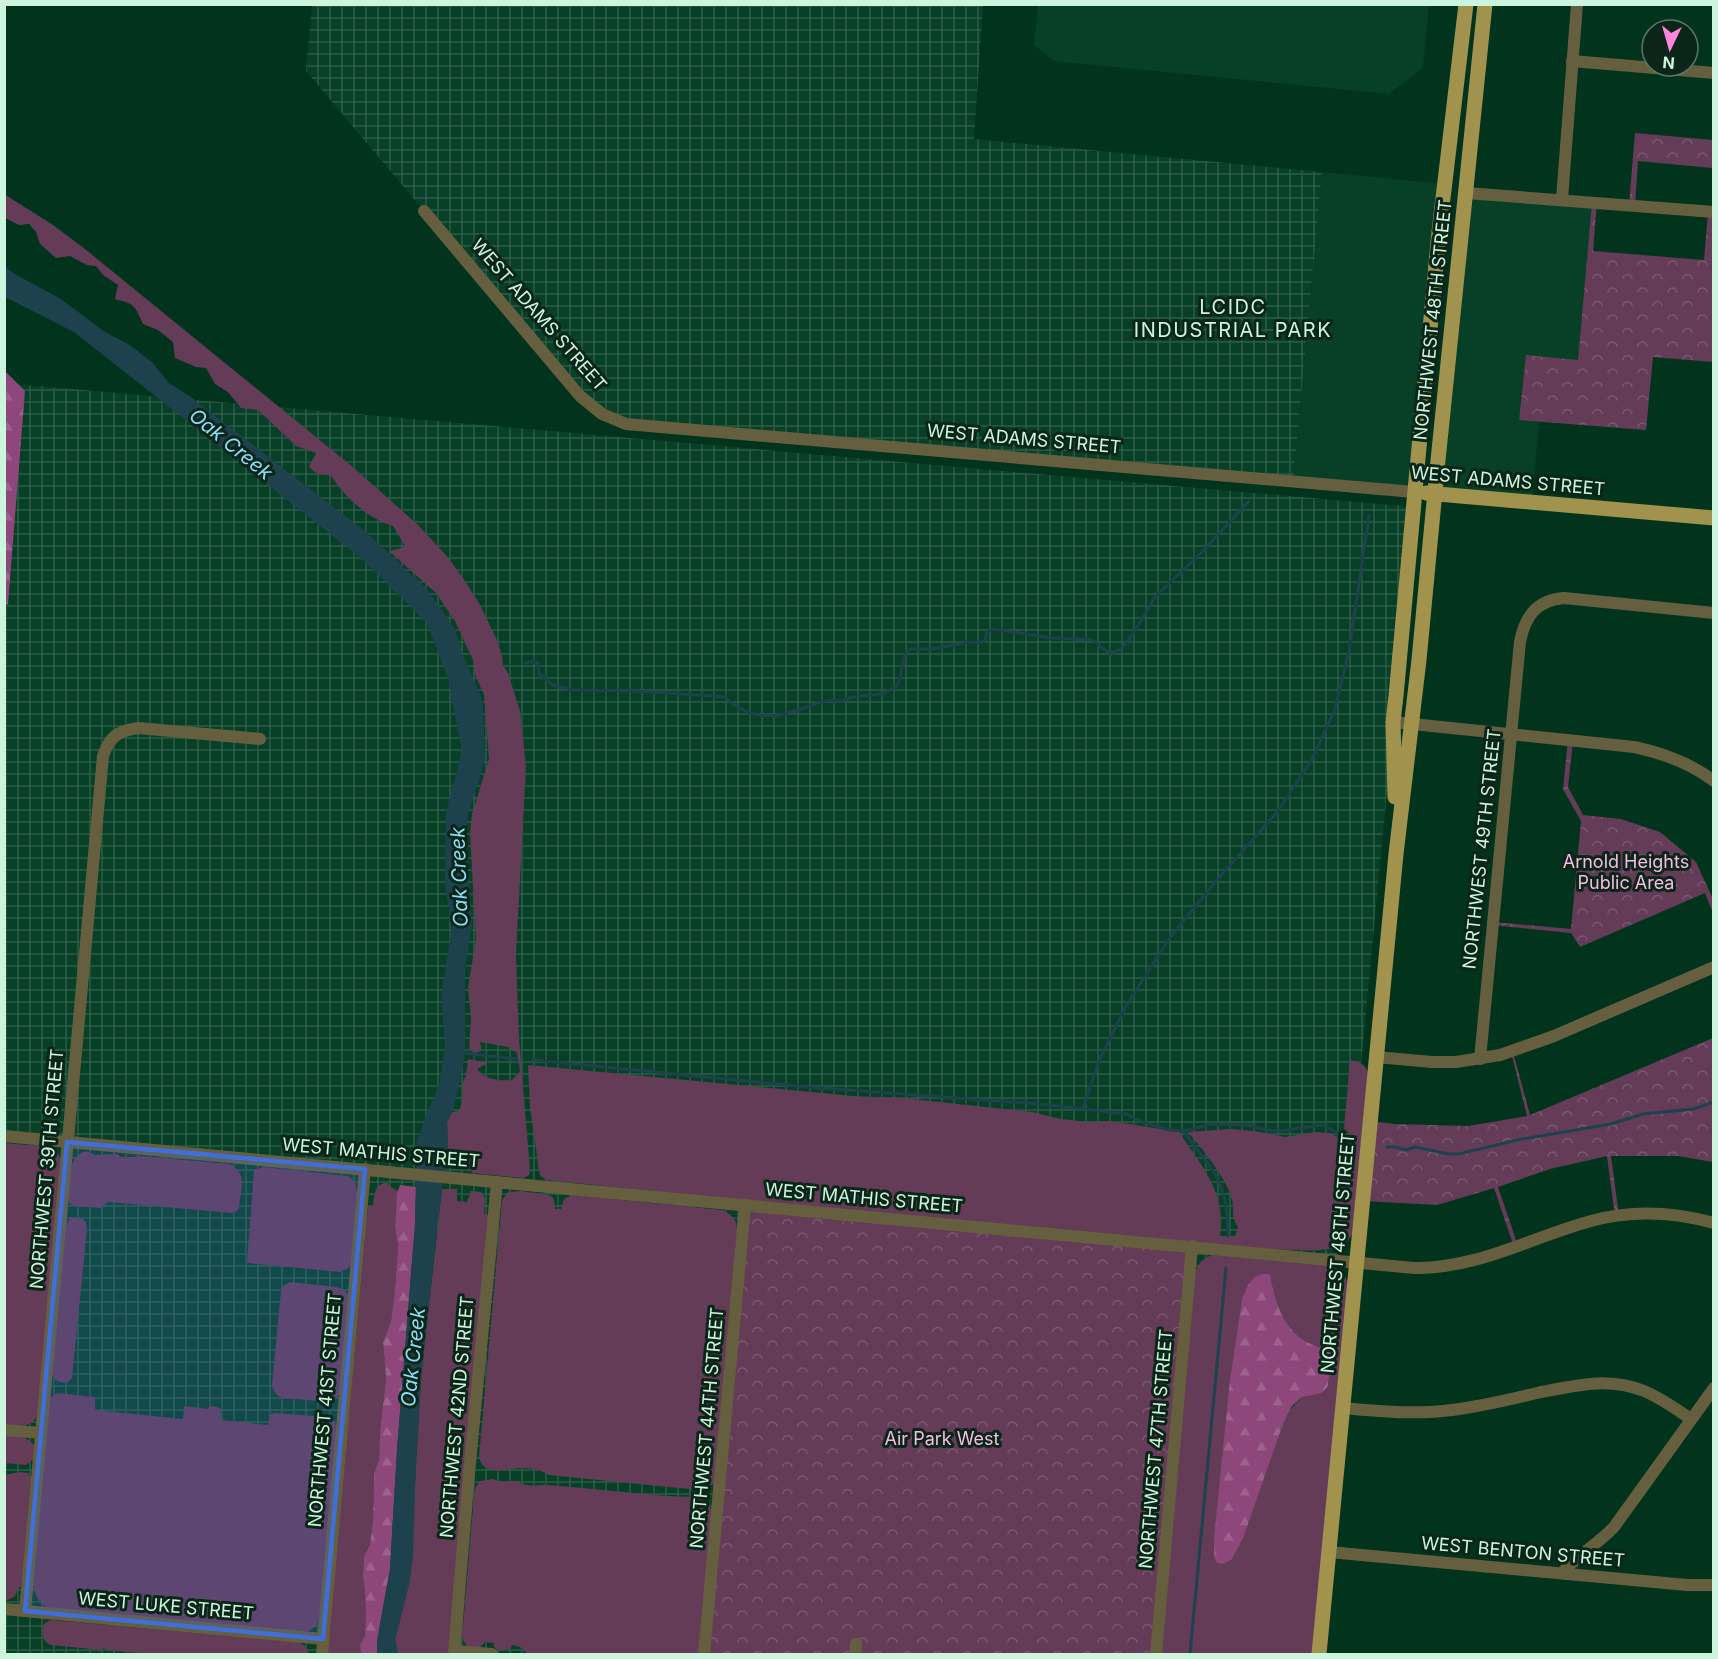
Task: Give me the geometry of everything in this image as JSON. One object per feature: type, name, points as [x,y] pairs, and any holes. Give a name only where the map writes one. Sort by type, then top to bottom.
[{"type":"main road","name":"NORTHWEST 48TH STREET","points":[[1319,1654],[1396,854],[1419,660],[1485,4]]},
{"type":"main road","name":"NORTHWEST 48TH STREET","points":[[1396,854],[1393,722],[1443,193],[1465,6]]},
{"type":"main road","points":[[1465,6],[1472,35],[1459,189],[1466,193]]},
{"type":"main road","name":"WEST ADAMS STREET","points":[[1414,492],[1713,518]]},
{"type":"street","points":[[1562,199],[1577,4]]},
{"type":"street","points":[[1572,61],[1713,73]]},
{"type":"street","points":[[1466,193],[1713,212]]},
{"type":"street","name":"WEST ADAMS STREET","points":[[424,211],[580,396],[602,414],[626,424],[1414,492]]},
{"type":"street","name":"NORTHWEST 49TH STREET","points":[[1480,1059],[1520,642],[1524,626],[1533,611],[1542,604],[1560,598],[1713,613]]},
{"type":"street","points":[[1393,722],[1634,747],[1689,765],[1713,781]]},
{"type":"street","name":"NORTHWEST 39TH STREET","points":[[25,1611],[103,756],[107,744],[115,735],[125,730],[138,728],[260,739]]},
{"type":"street","points":[[1376,1057],[1432,1062],[1480,1059],[1511,1052],[1713,967]]},
{"type":"street","name":"WEST MATHIS STREET","points":[[4,1136],[1414,1268],[1454,1265],[1478,1259],[1589,1221],[1615,1216],[1658,1214],[1692,1218],[1713,1224]]},
{"type":"street","name":"NORTHWEST 41ST STREET","points":[[322,1654],[365,1169]]},
{"type":"street","name":"NORTHWEST 42ND STREET","points":[[454,1653],[497,1182]]},
{"type":"street","name":"NORTHWEST 44TH STREET","points":[[704,1654],[745,1205]]},
{"type":"street","name":"NORTHWEST 47TH STREET","points":[[1156,1654],[1192,1246]]},
{"type":"street","points":[[1343,1407],[1404,1413],[1451,1411],[1580,1384],[1605,1383],[1644,1391],[1691,1419]]},
{"type":"street","points":[[1562,1573],[1614,1527],[1713,1388]]},
{"type":"street","points":[[4,1430],[41,1433]]},
{"type":"street","name":"WEST BENTON STREET","points":[[1329,1552],[1694,1586],[1713,1585]]},
{"type":"street","name":"WEST LUKE STREET","points":[[4,1609],[323,1639]]},
{"type":"street","points":[[454,1653],[492,1654]]},
{"type":"highlighted area","points":[[67,1142],[365,1169],[323,1639],[25,1611]]},
{"type":"shaded area","points":[[1038,4],[1429,5],[1423,68],[1389,94],[1054,61],[1034,45]]},
{"type":"shaded area","points":[[312,5],[983,5],[974,139],[1322,172],[1293,482],[636,426],[580,396],[306,71]]},
{"type":"shaded area","points":[[1322,172],[1444,184],[1414,492],[1293,482]]},
{"type":"shaded area","points":[[1466,193],[1592,202],[1578,360],[1526,355],[1519,419],[1539,422],[1532,502],[1435,494]]},
{"type":"shaded area","points":[[4,383],[1414,507],[1305,1654],[5,1654]]},
{"type":"green space","points":[[1635,133],[1713,140],[1713,168],[1638,161],[1635,205],[1629,205]]},
{"type":"green space","points":[[4,194],[53,225],[85,249],[354,468],[418,525],[446,555],[479,603],[497,640],[503,665],[508,673],[520,711],[526,766],[516,954],[519,1038],[530,1170],[529,1175],[524,1178],[473,1173],[464,1163],[454,1162],[451,1167],[445,1168],[448,1145],[447,1122],[452,1112],[459,1111],[462,1102],[468,1059],[488,1063],[477,1069],[484,1076],[493,1079],[512,1080],[520,1071],[517,1053],[508,1047],[480,1042],[482,1051],[475,1053],[469,1049],[471,1018],[468,987],[476,940],[470,833],[472,814],[489,759],[484,695],[474,672],[474,662],[455,621],[436,593],[389,551],[405,546],[393,526],[374,518],[358,506],[331,476],[316,473],[309,467],[316,453],[296,446],[258,410],[241,408],[228,392],[215,384],[206,368],[196,367],[175,358],[173,342],[158,330],[143,324],[133,306],[115,299],[118,285],[103,275],[96,266],[87,265],[70,256],[56,258],[40,244],[36,232],[29,224],[19,225],[5,218]]},
{"type":"green space","points":[[1592,202],[1597,202],[1593,251],[1704,260],[1708,212],[1713,212],[1713,362],[1653,357],[1646,430],[1519,420],[1526,355],[1578,360]]},
{"type":"green space","points":[[5,371],[25,391],[8,604],[5,605]]},
{"type":"green space","name":"Arnold Heights Public Area","points":[[1568,740],[1573,741],[1568,787],[1583,815],[1621,819],[1660,832],[1696,862],[1713,899],[1713,913],[1705,893],[1580,947],[1571,933],[1493,925],[1493,922],[1571,929],[1581,821],[1563,789]]},
{"type":"green space","points":[[1713,1038],[1713,1162],[1678,1156],[1611,1156],[1619,1216],[1615,1216],[1607,1156],[1550,1169],[1498,1187],[1518,1246],[1514,1247],[1494,1188],[1437,1205],[1363,1201],[1370,1121],[1468,1126],[1527,1116],[1511,1052],[1513,1052],[1530,1115]]},
{"type":"green space","points":[[1350,1060],[1361,1063],[1368,1072],[1352,1234],[1347,1242],[1340,1246],[1320,1250],[1268,1249],[849,1211],[546,1180],[540,1175],[538,1167],[530,1108],[528,1065],[853,1096],[902,1098],[1032,1112],[1087,1122],[1110,1121],[1179,1132],[1203,1168],[1216,1193],[1220,1206],[1220,1236],[1235,1236],[1238,1227],[1225,1182],[1188,1132],[1231,1129],[1285,1137],[1316,1132],[1330,1133],[1352,1146],[1355,1144],[1355,1137],[1344,1129]]},
{"type":"green space","points":[[4,1143],[52,1147],[57,1150],[61,1162],[38,1415],[28,1425],[19,1426],[5,1425]]},
{"type":"green space","points":[[86,1151],[95,1155],[117,1154],[121,1157],[139,1156],[230,1164],[236,1168],[241,1177],[239,1208],[232,1213],[108,1202],[101,1208],[72,1206],[68,1201],[70,1171],[75,1159]]},
{"type":"green space","points":[[263,1167],[348,1176],[355,1182],[358,1196],[352,1263],[347,1269],[340,1272],[247,1263],[254,1170]]},
{"type":"green space","points":[[388,1183],[398,1191],[395,1227],[398,1246],[391,1321],[383,1342],[386,1378],[379,1460],[374,1473],[373,1521],[370,1544],[364,1557],[365,1636],[360,1645],[361,1654],[327,1654],[368,1206],[373,1206],[376,1189]]},
{"type":"green space","points":[[400,1185],[416,1187],[390,1569],[377,1641],[377,1654],[361,1654],[360,1645],[365,1636],[366,1618],[364,1557],[370,1544],[374,1473],[379,1460],[386,1378],[383,1342],[391,1321],[395,1289],[398,1246],[395,1227],[397,1194]]},
{"type":"green space","points":[[442,1189],[457,1189],[457,1201],[467,1202],[471,1191],[481,1192],[485,1198],[484,1214],[489,1215],[449,1654],[398,1654],[395,1640],[409,1584],[413,1555],[421,1378]]},
{"type":"green space","points":[[522,1191],[551,1196],[554,1199],[555,1209],[561,1209],[564,1199],[572,1195],[722,1210],[734,1218],[737,1231],[714,1483],[710,1486],[692,1489],[549,1475],[528,1468],[490,1470],[481,1463],[479,1457],[502,1200],[508,1192]]},
{"type":"green space","name":"Air Park West","points":[[745,1205],[1192,1246],[1156,1654],[704,1654]]},
{"type":"green space","points":[[71,1217],[83,1219],[87,1230],[72,1378],[67,1383],[54,1379],[52,1374],[66,1225]]},
{"type":"green space","points":[[1212,1255],[1329,1265],[1338,1268],[1347,1280],[1348,1289],[1313,1654],[1161,1654],[1195,1274],[1199,1264]],"holes":[[[1270,1274],[1277,1304],[1291,1329],[1307,1342],[1332,1354],[1328,1386],[1300,1399],[1283,1424],[1230,1379],[1242,1299]]]},
{"type":"green space","points":[[1270,1274],[1277,1304],[1291,1329],[1307,1342],[1332,1354],[1328,1386],[1322,1393],[1302,1397],[1292,1406],[1283,1424],[1243,1538],[1232,1559],[1223,1564],[1217,1563],[1214,1557],[1214,1539],[1230,1379],[1242,1299],[1248,1285],[1255,1277]]},
{"type":"green space","points":[[290,1282],[337,1287],[346,1291],[348,1295],[340,1394],[333,1401],[283,1398],[277,1395],[272,1385],[281,1290]]},
{"type":"green space","points":[[58,1393],[95,1397],[95,1410],[183,1419],[184,1406],[208,1409],[209,1406],[221,1409],[221,1420],[268,1425],[270,1415],[275,1413],[326,1417],[334,1421],[337,1429],[321,1619],[318,1619],[316,1626],[308,1632],[49,1609],[40,1602],[33,1585],[50,1399]]},
{"type":"green space","points":[[4,1434],[32,1442],[35,1446],[34,1459],[26,1465],[5,1463]]},
{"type":"green space","points":[[28,1473],[31,1477],[22,1584],[14,1597],[5,1601],[4,1475]]},
{"type":"green space","points":[[493,1479],[503,1482],[518,1481],[529,1485],[697,1497],[704,1500],[713,1516],[700,1654],[528,1654],[520,1647],[513,1645],[509,1649],[500,1651],[494,1647],[493,1643],[485,1642],[480,1648],[467,1647],[462,1637],[474,1496],[480,1481]]},
{"type":"green space","points":[[50,1620],[298,1642],[309,1652],[306,1654],[149,1654],[104,1648],[101,1650],[51,1645],[45,1641],[43,1633],[44,1624]]},
{"type":"water","name":"Oak Creek","points":[[4,266],[61,299],[105,332],[130,345],[153,363],[169,383],[188,395],[366,532],[426,588],[455,629],[462,653],[483,702],[485,761],[468,813],[466,838],[472,924],[465,970],[465,1056],[454,1108],[447,1122],[448,1145],[421,1378],[413,1555],[409,1584],[395,1640],[398,1654],[377,1654],[377,1641],[390,1569],[415,1224],[417,1140],[440,1081],[445,1044],[441,997],[452,926],[445,885],[446,812],[462,751],[448,679],[427,623],[362,559],[74,332],[5,297]]},
{"type":"waterway","points":[[526,663],[532,661],[538,663],[539,674],[553,685],[572,690],[638,691],[725,697],[750,713],[769,716],[789,713],[823,702],[883,693],[898,685],[905,654],[910,649],[932,649],[970,642],[979,643],[985,641],[987,632],[993,629],[1052,638],[1093,640],[1110,653],[1121,649],[1133,634],[1155,597],[1204,550],[1249,501]]},
{"type":"waterway","points":[[1083,1109],[1099,1061],[1126,1006],[1169,939],[1216,881],[1278,811],[1311,761],[1334,712],[1349,651],[1369,516]]},
{"type":"waterway","points":[[464,1053],[516,1059]]},
{"type":"waterway","points":[[533,1060],[808,1087],[1040,1104],[1126,1114],[1145,1123],[1169,1130],[1183,1131],[1212,1124],[1248,1125],[1279,1131],[1322,1125],[1354,1141]]},
{"type":"waterway","points":[[1387,1147],[1406,1150],[1415,1147],[1458,1154],[1522,1139],[1611,1124],[1643,1114],[1693,1109],[1714,1102]]},
{"type":"waterway","points":[[1183,1131],[1211,1168],[1222,1190],[1228,1218],[1228,1236]]},
{"type":"waterway","points":[[1190,1654],[1226,1268]]},
{"type":"district","name":"LCIDC INDUSTRIAL PARK","points":[[1233,318]]}]
